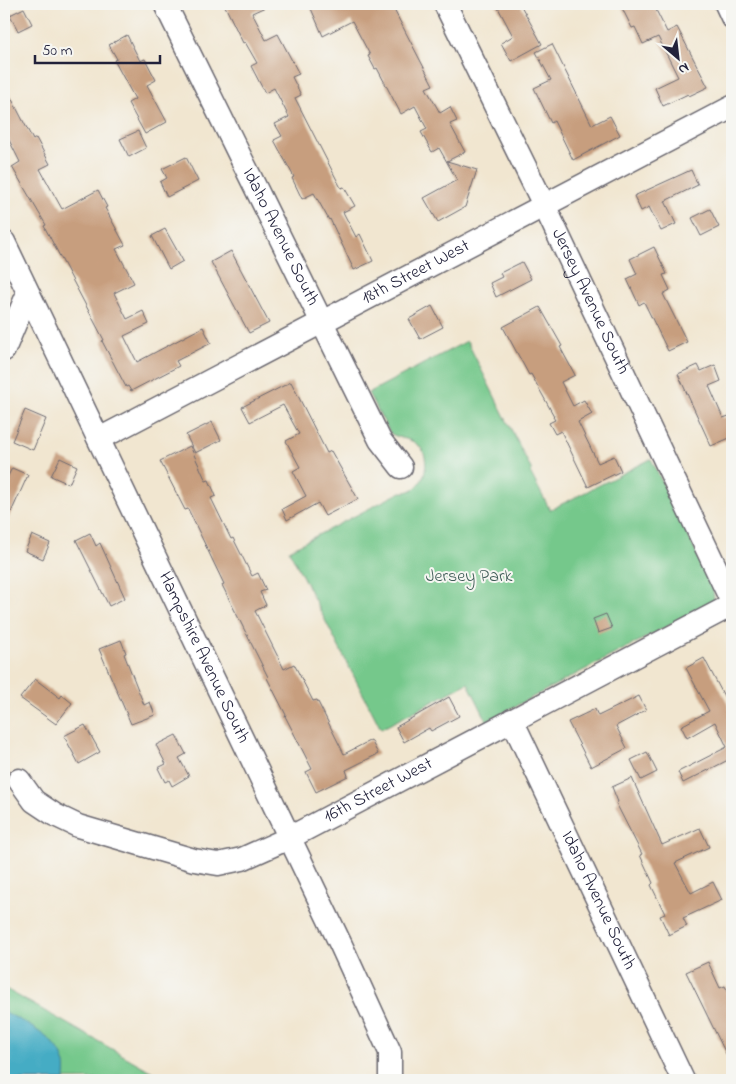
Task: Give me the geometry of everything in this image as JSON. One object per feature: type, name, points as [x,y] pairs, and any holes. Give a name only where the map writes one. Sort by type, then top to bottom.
[{"type":"street","name":"Idaho Avenue South","points":[[165,4],[380,440],[401,467]]},
{"type":"street","name":"Jersey Avenue South","points":[[445,4],[544,205],[732,604]]},
{"type":"street","points":[[726,4],[732,17]]},
{"type":"street","name":"18th Street West","points":[[99,438],[732,107]]},
{"type":"street","name":"Hampshire Avenue South","points":[[4,242],[341,945],[390,1052],[390,1078]]},
{"type":"street","points":[[4,350],[28,293]]},
{"type":"street","name":"16th Street West","points":[[18,780],[34,801],[55,815],[78,826],[194,860],[218,864],[242,859],[289,838],[732,604]]},
{"type":"street","name":"Idaho Avenue South","points":[[512,720],[683,1080]]},
{"type":"green space","name":"Jersey Park","points":[[467,341],[550,510],[651,459],[713,587],[714,599],[710,604],[487,721],[468,683],[381,729],[289,550],[401,492],[415,488],[420,483],[426,461],[421,448],[410,440],[390,433],[368,393]]},
{"type":"green space","points":[[4,988],[165,1079],[4,1080]]},
{"type":"water","points":[[4,1011],[40,1032],[55,1046],[65,1064],[65,1080],[4,1080]]},
{"type":"building","points":[[224,4],[272,4],[252,13],[266,40],[278,34],[299,74],[292,77],[301,95],[295,98],[341,188],[344,187],[355,206],[343,212],[356,237],[360,234],[373,261],[354,270],[330,219],[314,193],[302,199],[292,178],[294,177],[274,140],[282,136],[275,124],[289,117],[274,88],[265,93],[251,66],[257,63],[245,42],[243,43]]},
{"type":"building","points":[[309,4],[391,4],[433,85],[426,88],[440,113],[450,107],[457,121],[450,124],[465,152],[447,161],[477,170],[465,207],[438,222],[424,198],[457,180],[439,148],[432,152],[421,132],[427,129],[415,106],[401,114],[377,68],[375,69],[368,56],[370,55],[352,21],[323,36]]},
{"type":"building","points":[[496,4],[520,4],[542,44],[511,61],[501,43],[513,36]]},
{"type":"building","points":[[620,4],[653,4],[667,32],[677,27],[708,87],[663,106],[655,88],[678,77],[658,37],[643,44],[635,27],[632,28]]},
{"type":"building","points":[[24,8],[32,24],[18,31],[10,15]]},
{"type":"building","points":[[127,35],[140,61],[145,59],[156,80],[147,85],[167,122],[145,134],[128,103],[135,99],[114,60],[117,59],[109,45]]},
{"type":"building","points":[[552,44],[592,125],[610,116],[620,135],[573,160],[554,121],[551,123],[534,88],[551,80],[536,52]]},
{"type":"building","points":[[4,84],[33,140],[36,138],[50,164],[40,169],[62,209],[98,190],[107,207],[105,208],[125,245],[116,249],[134,283],[114,293],[127,319],[143,311],[149,324],[124,336],[137,362],[203,327],[211,343],[176,361],[179,366],[131,391],[128,386],[126,387],[102,341],[104,340],[44,226],[46,225],[12,167],[20,162],[8,138],[4,140]]},
{"type":"building","points":[[138,131],[146,148],[129,157],[120,139]]},
{"type":"building","points":[[186,157],[198,181],[167,197],[160,182],[167,178],[162,169]]},
{"type":"building","points":[[691,170],[698,185],[665,201],[676,224],[661,231],[649,207],[641,211],[634,196]]},
{"type":"building","points":[[710,209],[719,227],[701,236],[692,218]]},
{"type":"building","points":[[165,229],[183,261],[169,269],[152,236]]},
{"type":"building","points":[[654,247],[667,274],[663,275],[670,290],[663,294],[687,342],[668,351],[644,302],[639,305],[627,279],[637,274],[630,259]]},
{"type":"building","points":[[231,251],[269,323],[249,333],[211,262]]},
{"type":"building","points":[[522,262],[531,279],[496,297],[490,283],[502,277],[500,273]]},
{"type":"building","points":[[432,306],[443,327],[420,339],[409,319]]},
{"type":"building","points":[[540,307],[562,346],[560,347],[575,375],[561,382],[573,406],[584,400],[592,414],[578,422],[598,463],[614,456],[621,471],[588,487],[561,431],[555,434],[549,423],[555,420],[554,416],[503,327]]},
{"type":"building","points":[[698,365],[701,371],[715,365],[721,381],[709,386],[723,418],[732,415],[732,437],[711,446],[678,374]]},
{"type":"building","points":[[291,382],[327,453],[331,451],[358,499],[325,516],[318,503],[287,520],[282,509],[306,496],[293,471],[300,467],[286,441],[299,434],[283,405],[250,422],[242,407]]},
{"type":"building","points":[[25,410],[46,419],[33,450],[12,441]]},
{"type":"building","points":[[212,422],[221,440],[195,453],[186,435]]},
{"type":"building","points":[[190,446],[206,481],[209,480],[216,496],[211,498],[231,539],[233,538],[252,576],[258,573],[266,590],[260,592],[266,605],[255,611],[284,669],[294,664],[313,701],[317,700],[344,754],[371,740],[378,754],[346,770],[348,776],[316,792],[306,772],[312,769],[222,585],[224,584],[188,509],[185,510],[160,461]]},
{"type":"building","points":[[60,458],[77,466],[69,484],[51,476]]},
{"type":"building","points":[[12,468],[28,475],[4,528],[4,474],[8,476]]},
{"type":"building","points":[[90,533],[96,546],[100,543],[125,598],[109,606],[76,540]]},
{"type":"building","points":[[32,535],[50,543],[43,559],[25,551]]},
{"type":"building","points":[[606,614],[612,628],[598,633],[593,619]]},
{"type":"building","points":[[121,640],[126,653],[124,654],[144,705],[150,702],[155,715],[131,724],[99,649]]},
{"type":"building","points":[[704,658],[726,700],[732,716],[732,758],[683,783],[678,772],[727,747],[715,722],[687,738],[681,726],[709,711],[686,668]]},
{"type":"building","points":[[35,679],[60,698],[62,695],[72,703],[56,724],[20,698]]},
{"type":"building","points":[[639,696],[646,710],[616,726],[627,748],[591,767],[568,722],[595,709],[598,716]]},
{"type":"building","points":[[449,697],[459,716],[431,731],[429,728],[404,742],[396,727]]},
{"type":"building","points":[[85,725],[100,752],[79,764],[64,736]]},
{"type":"building","points":[[176,735],[186,754],[179,758],[189,776],[172,786],[169,780],[165,782],[158,768],[166,764],[156,745]]},
{"type":"building","points":[[647,752],[657,772],[641,780],[631,760]]},
{"type":"building","points":[[632,778],[662,845],[700,828],[709,847],[675,863],[691,893],[713,882],[722,900],[683,918],[687,926],[669,935],[660,916],[665,914],[651,885],[653,883],[640,855],[642,854],[616,803],[618,802],[612,787]]},
{"type":"building","points":[[708,962],[720,988],[725,986],[732,999],[732,1066],[686,972]]}]
